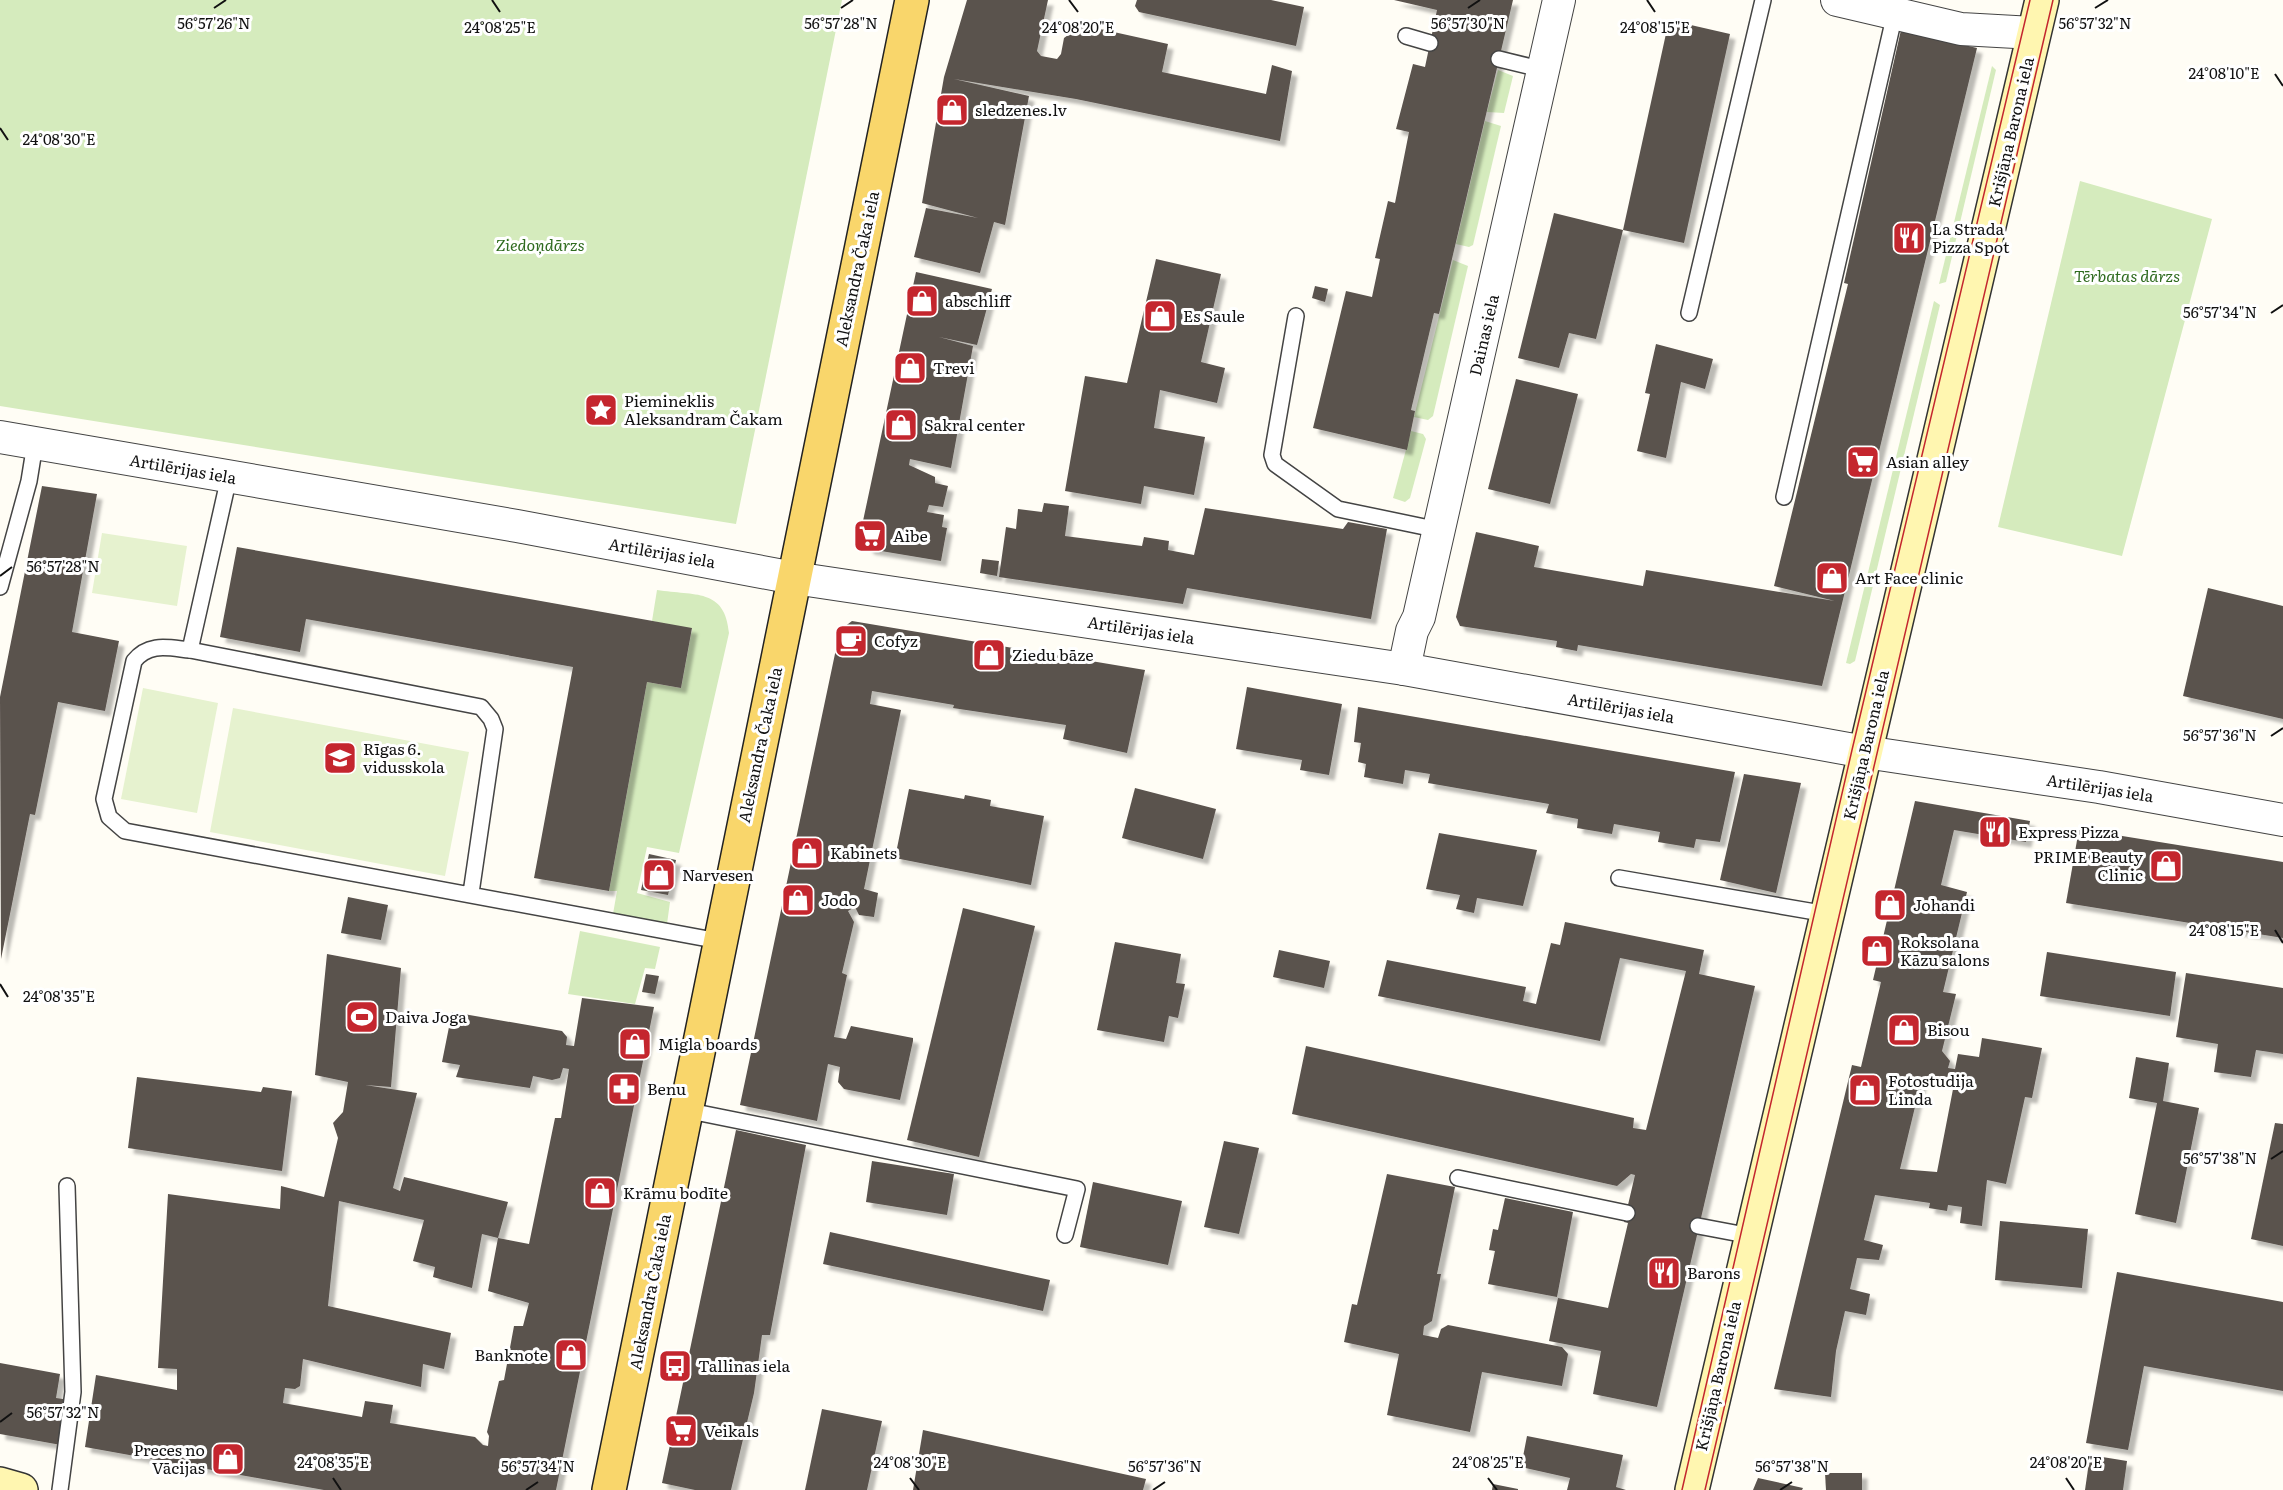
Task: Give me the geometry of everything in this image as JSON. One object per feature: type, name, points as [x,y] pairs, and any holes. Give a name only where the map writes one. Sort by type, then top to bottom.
[{"type":"main road","name":"Aleksandra Čaka iela","points":[[612,1489],[685,1110],[795,578],[910,0]]},
{"type":"street","name":"Dainas iela","points":[[1404,669],[1439,530],[1559,0]]},
{"type":"street","points":[[1837,0],[1896,7],[1961,29],[2034,33]]},
{"type":"street","name":"Krišjāņa Barona iela","points":[[1692,1490],[2042,0]]},
{"type":"street","name":"Artilērijas iela","points":[[0,437],[795,578],[1404,669],[1865,752],[2099,787],[2283,820]]},
{"type":"street","points":[[0,1484],[21,1490]]},
{"type":"lane","points":[[1689,314],[1763,0]]},
{"type":"lane","points":[[1784,497],[1896,7]]},
{"type":"lane","points":[[1406,36],[1430,43]]},
{"type":"lane","points":[[1499,59],[1544,70]]},
{"type":"lane","points":[[1296,316],[1272,454],[1275,464],[1338,509],[1439,530]]},
{"type":"lane","points":[[0,587],[29,480],[35,444]]},
{"type":"lane","points":[[190,650],[229,477]]},
{"type":"lane","points":[[471,893],[495,729],[491,719],[481,707],[190,650],[153,647],[139,655],[134,661],[104,799],[105,809],[116,825],[125,831],[471,893],[719,941]]},
{"type":"lane","points":[[1619,878],[1827,914]]},
{"type":"lane","points":[[685,1110],[1077,1189],[1065,1235]]},
{"type":"lane","points":[[1458,1178],[1627,1213]]},
{"type":"lane","points":[[60,1490],[73,1392],[67,1186]]},
{"type":"lane","points":[[1698,1226],[1751,1236]]},
{"type":"green space","name":"Ziedoņdārzs","points":[[0,0],[842,0],[736,524],[0,406]]},
{"type":"green space","points":[[1992,66],[1996,70],[1946,282],[1939,284]]},
{"type":"green space","points":[[1498,70],[1513,76],[1504,113],[1487,112]]},
{"type":"green space","points":[[1485,121],[1501,126],[1473,245],[1469,247],[1456,244]]},
{"type":"green space","name":"Tērbatas dārzs","points":[[2080,181],[2212,219],[2122,556],[1998,527]]},
{"type":"green space","points":[[1453,260],[1468,266],[1433,416],[1428,420],[1414,417]]},
{"type":"green space","points":[[1934,301],[1940,305],[1855,661],[1850,664],[1846,663]]},
{"type":"green space","points":[[1411,431],[1423,434],[1426,439],[1410,498],[1405,502],[1393,498]]},
{"type":"green space","points":[[102,533],[187,546],[177,606],[92,593]]},
{"type":"green space","points":[[657,590],[695,594],[714,601],[726,618],[729,633],[679,853],[647,847],[637,893],[670,902],[667,924],[613,914],[617,891],[609,891],[647,682],[681,688],[692,629],[652,621]]},
{"type":"green space","points":[[143,688],[218,703],[197,813],[121,799]]},
{"type":"green space","points":[[233,708],[469,752],[445,876],[210,832]]},
{"type":"green space","points":[[580,931],[660,947],[655,969],[645,968],[635,1004],[568,994]]},
{"type":"building","points":[[967,0],[1048,0],[1037,51],[1041,56],[1057,59],[1061,54],[1064,38],[1082,25],[1168,44],[1162,72],[1266,94],[1272,65],[1292,71],[1280,141],[1076,99],[954,79],[1029,96],[1005,225],[994,222],[980,273],[914,257],[926,208],[978,218],[922,203],[944,77]]},
{"type":"building","points":[[1137,0],[1271,0],[1304,7],[1296,46],[1139,12],[1135,6]]},
{"type":"building","points":[[1394,0],[1513,0],[1439,314],[1434,313],[1411,410],[1415,411],[1407,450],[1313,428],[1346,291],[1372,297],[1380,259],[1375,258],[1388,201],[1395,203],[1409,132],[1396,129],[1413,64],[1425,67],[1437,10]]},
{"type":"building","points":[[1669,20],[1730,34],[1684,243],[1623,230]]},
{"type":"building","points":[[1901,30],[1977,48],[1822,686],[1578,645],[1577,651],[1556,647],[1557,641],[1460,626],[1456,617],[1476,532],[1539,546],[1534,567],[1643,586],[1646,570],[1835,601],[1774,586],[1848,284],[1844,283]]},
{"type":"building","points":[[1554,213],[1623,230],[1596,339],[1569,333],[1559,368],[1518,358]]},
{"type":"building","points":[[1156,259],[1221,274],[1201,362],[1225,368],[1217,403],[1160,390],[1154,428],[1205,437],[1194,495],[1144,486],[1141,504],[1065,491],[1085,376],[1127,383]]},
{"type":"building","points":[[916,272],[992,289],[977,345],[939,337],[973,346],[951,468],[910,459],[909,465],[935,477],[935,483],[948,486],[943,507],[929,505],[927,512],[944,515],[942,527],[947,528],[941,561],[869,549],[860,535]]},
{"type":"building","points":[[1315,286],[1328,289],[1325,302],[1312,298]]},
{"type":"building","points":[[1656,344],[1713,359],[1705,389],[1681,382],[1666,458],[1637,451],[1650,394],[1645,393]]},
{"type":"building","points":[[1516,379],[1578,394],[1550,504],[1488,489]]},
{"type":"building","points":[[42,486],[97,494],[72,632],[119,641],[105,711],[58,702],[35,815],[30,814],[1,959],[0,697]]},
{"type":"building","points":[[1044,503],[1069,506],[1065,536],[1142,546],[1144,537],[1169,541],[1168,550],[1194,555],[1205,508],[1343,529],[1348,522],[1387,529],[1371,619],[1187,588],[1183,604],[999,577],[1006,527],[1016,529],[1018,509],[1042,512]]},
{"type":"building","points":[[237,547],[692,628],[681,688],[647,682],[609,891],[534,878],[573,667],[306,619],[300,652],[220,637]]},
{"type":"building","points":[[982,559],[999,561],[997,576],[980,573]]},
{"type":"building","points":[[2208,588],[2283,606],[2283,719],[2183,696]]},
{"type":"building","points":[[852,621],[1145,670],[1127,753],[1063,739],[1066,725],[953,708],[954,705],[872,691],[870,704],[901,710],[864,889],[878,893],[874,917],[859,915],[855,907],[848,911],[854,922],[842,973],[847,975],[834,1037],[846,1039],[851,1026],[913,1038],[913,1041],[900,1100],[844,1089],[838,1082],[840,1067],[828,1064],[817,1121],[740,1105],[840,630]]},
{"type":"building","points":[[1247,687],[1342,704],[1329,775],[1300,770],[1302,760],[1236,749]]},
{"type":"building","points":[[1358,707],[1735,772],[1720,842],[1696,839],[1694,848],[1658,842],[1660,832],[1614,824],[1612,834],[1577,828],[1578,819],[1546,813],[1549,804],[1428,783],[1430,774],[1405,770],[1403,784],[1364,777],[1366,764],[1358,762],[1361,743],[1354,742]]},
{"type":"building","points":[[1744,774],[1801,783],[1776,893],[1720,880]]},
{"type":"building","points":[[1135,788],[1216,809],[1203,859],[1122,838]]},
{"type":"building","points":[[909,789],[964,799],[965,795],[991,800],[990,806],[1044,816],[1031,885],[895,858]]},
{"type":"building","points":[[1915,801],[2030,821],[2026,842],[1954,830],[1941,885],[1967,892],[1943,992],[1956,994],[1942,1051],[1950,1061],[1948,1068],[1955,1069],[1958,1054],[1979,1057],[1982,1038],[2042,1048],[2032,1098],[2025,1097],[2006,1184],[1987,1180],[1982,1226],[1960,1223],[1962,1207],[1948,1205],[1947,1211],[1929,1208],[1930,1203],[1875,1195],[1864,1240],[1883,1245],[1879,1260],[1857,1258],[1850,1289],[1870,1294],[1866,1315],[1845,1311],[1836,1351],[1831,1397],[1774,1389],[1852,1065],[1861,1067],[1881,982],[1873,980]],"holes":[[[1922,1078],[1954,1084],[1937,1172],[1900,1169]]]},
{"type":"building","points":[[2079,829],[2283,862],[2283,938],[2066,903]]},
{"type":"building","points":[[1439,833],[1537,850],[1523,906],[1477,898],[1474,913],[1456,909],[1460,895],[1426,889]]},
{"type":"building","name":"Narvesen","points":[[649,854],[676,860],[668,895],[641,890]]},
{"type":"building","points":[[348,897],[388,905],[381,940],[341,933]]},
{"type":"building","points":[[963,908],[1035,926],[979,1157],[907,1140]]},
{"type":"building","points":[[1565,922],[1704,950],[1699,974],[1755,986],[1657,1407],[1593,1394],[1601,1351],[1549,1341],[1558,1298],[1608,1308],[1628,1223],[1624,1222],[1635,1175],[1631,1174],[1617,1186],[1292,1114],[1306,1046],[1634,1118],[1633,1128],[1646,1130],[1686,971],[1620,958],[1600,1041],[1378,996],[1387,960],[1526,987],[1523,1001],[1536,1004],[1551,943],[1560,945]]},
{"type":"building","points":[[1115,942],[1181,954],[1176,983],[1185,984],[1178,1018],[1169,1016],[1164,1042],[1097,1030]]},
{"type":"building","points":[[1279,950],[1330,961],[1324,988],[1273,977]]},
{"type":"building","points":[[2047,952],[2176,972],[2170,1016],[2040,996]]},
{"type":"building","points":[[327,954],[401,968],[391,1087],[365,1085],[417,1093],[393,1188],[400,1191],[404,1177],[508,1202],[498,1238],[529,1244],[555,1118],[561,1118],[569,1069],[563,1068],[560,1078],[552,1080],[533,1076],[530,1088],[456,1077],[460,1065],[442,1062],[452,1012],[562,1031],[567,1037],[566,1045],[574,1046],[582,998],[654,1007],[556,1490],[324,1490],[85,1447],[96,1375],[177,1390],[177,1369],[158,1368],[168,1194],[280,1209],[281,1186],[324,1197],[338,1138],[333,1123],[343,1112],[348,1082],[315,1075]],"holes":[[[339,1201],[424,1220],[413,1261],[435,1267],[433,1277],[472,1288],[482,1234],[498,1238],[488,1291],[529,1303],[523,1326],[514,1326],[504,1380],[499,1381],[487,1432],[488,1446],[483,1445],[475,1437],[390,1423],[393,1405],[365,1401],[362,1417],[283,1403],[285,1388],[295,1389],[300,1386],[303,1359],[421,1387],[423,1364],[444,1369],[451,1333],[328,1306]]]},
{"type":"building","points":[[2186,973],[2283,988],[2283,1054],[2256,1050],[2251,1077],[2214,1072],[2218,1044],[2176,1037]]},
{"type":"building","points":[[646,974],[659,976],[655,994],[642,992]]},
{"type":"building","points":[[2136,1057],[2169,1063],[2163,1101],[2199,1108],[2176,1223],[2135,1214],[2157,1103],[2129,1098]]},
{"type":"building","points":[[137,1077],[261,1092],[263,1087],[292,1091],[282,1171],[128,1148]]},
{"type":"building","points":[[2275,1123],[2283,1124],[2283,1246],[2251,1239]]},
{"type":"building","points":[[736,1130],[806,1145],[770,1335],[762,1335],[754,1393],[731,1490],[695,1490],[662,1483]]},
{"type":"building","points":[[1224,1141],[1259,1148],[1239,1234],[1204,1227]]},
{"type":"building","points":[[872,1161],[954,1174],[947,1215],[866,1202]]},
{"type":"building","points":[[1387,1174],[1455,1187],[1437,1274],[1441,1274],[1432,1321],[1424,1326],[1423,1335],[1438,1338],[1441,1329],[1448,1325],[1562,1347],[1568,1354],[1562,1386],[1482,1372],[1470,1432],[1387,1415],[1399,1354],[1344,1342],[1352,1304],[1357,1305]]},
{"type":"building","points":[[1093,1182],[1182,1201],[1168,1265],[1080,1247]]},
{"type":"building","points":[[1505,1198],[1573,1212],[1557,1297],[1488,1284],[1495,1251],[1489,1250],[1493,1229],[1498,1230]]},
{"type":"building","points":[[2000,1221],[2088,1229],[2082,1288],[1995,1280]]},
{"type":"building","points":[[830,1232],[1050,1280],[1043,1311],[823,1264]]},
{"type":"building","points":[[2117,1272],[2283,1302],[2283,1391],[2144,1366],[2128,1450],[2086,1443]]},
{"type":"building","points":[[0,1363],[60,1374],[56,1398],[70,1400],[61,1445],[0,1434]]},
{"type":"building","points":[[822,1409],[882,1421],[867,1490],[805,1490]]},
{"type":"building","points":[[923,1430],[1146,1479],[1143,1490],[913,1490]]},
{"type":"building","points":[[1527,1436],[1623,1455],[1616,1487],[1626,1490],[1567,1490],[1570,1478],[1521,1467]]},
{"type":"building","points":[[2090,1455],[2127,1461],[2123,1490],[2085,1490]]},
{"type":"building","points":[[1825,1473],[1862,1473],[1862,1490],[1826,1490]]},
{"type":"building","points":[[1758,1478],[1803,1488],[1802,1490],[1753,1490]]},
{"type":"building","points":[[1493,1484],[1518,1489],[1518,1490],[1492,1490]]},
{"type":"tram line","points":[[1682,1490],[1852,750],[2030,0]]},
{"type":"tram line","points":[[1705,1490],[2053,0]]},
{"type":"place","name":"sledzenes.lv","points":[[952,110]]},
{"type":"place","name":"La Strada Pizza Spot","points":[[1909,238]]},
{"type":"place","name":"abschliff","points":[[922,301]]},
{"type":"place","name":"Es Saule","points":[[1160,316]]},
{"type":"place","name":"Trevi","points":[[910,368]]},
{"type":"place","name":"Piemineklis Aleksandram Čakam","points":[[601,410]]},
{"type":"place","name":"Sakral center","points":[[901,425]]},
{"type":"place","name":"Asian alley","points":[[1863,462]]},
{"type":"place","name":"Aibe","points":[[870,536]]},
{"type":"place","name":"Art Face clinic","points":[[1832,578]]},
{"type":"place","name":"Cofyz","points":[[851,641]]},
{"type":"place","name":"Ziedu bāze","points":[[989,655]]},
{"type":"place","name":"Rīgas 6. vidusskola","points":[[340,758]]},
{"type":"place","name":"Express Pizza","points":[[1995,832]]},
{"type":"place","name":"Kabinets","points":[[807,853]]},
{"type":"place","name":"PRIME Beauty Clinic","points":[[2166,866]]},
{"type":"place","name":"Narvesen","points":[[659,875]]},
{"type":"place","name":"Jodo","points":[[798,900]]},
{"type":"place","name":"Johandi","points":[[1890,905]]},
{"type":"place","name":"Roksolana Kāzu salons","points":[[1877,951]]},
{"type":"place","name":"Daiva Joga","points":[[362,1017]]},
{"type":"place","name":"Bisou","points":[[1904,1030]]},
{"type":"place","name":"Migla boards","points":[[635,1044]]},
{"type":"place","name":"Benu","points":[[624,1089]]},
{"type":"place","name":"Fotostudija Linda","points":[[1865,1090]]},
{"type":"place","name":"Krāmu bodīte","points":[[600,1193]]},
{"type":"place","name":"Barons","points":[[1664,1273]]},
{"type":"place","name":"Banknote","points":[[571,1355]]},
{"type":"place","name":"Tallinas iela","points":[[675,1366]]},
{"type":"place","name":"Veikals","points":[[681,1431]]},
{"type":"place","name":"Preces no Vācijas","points":[[228,1459]]}]
